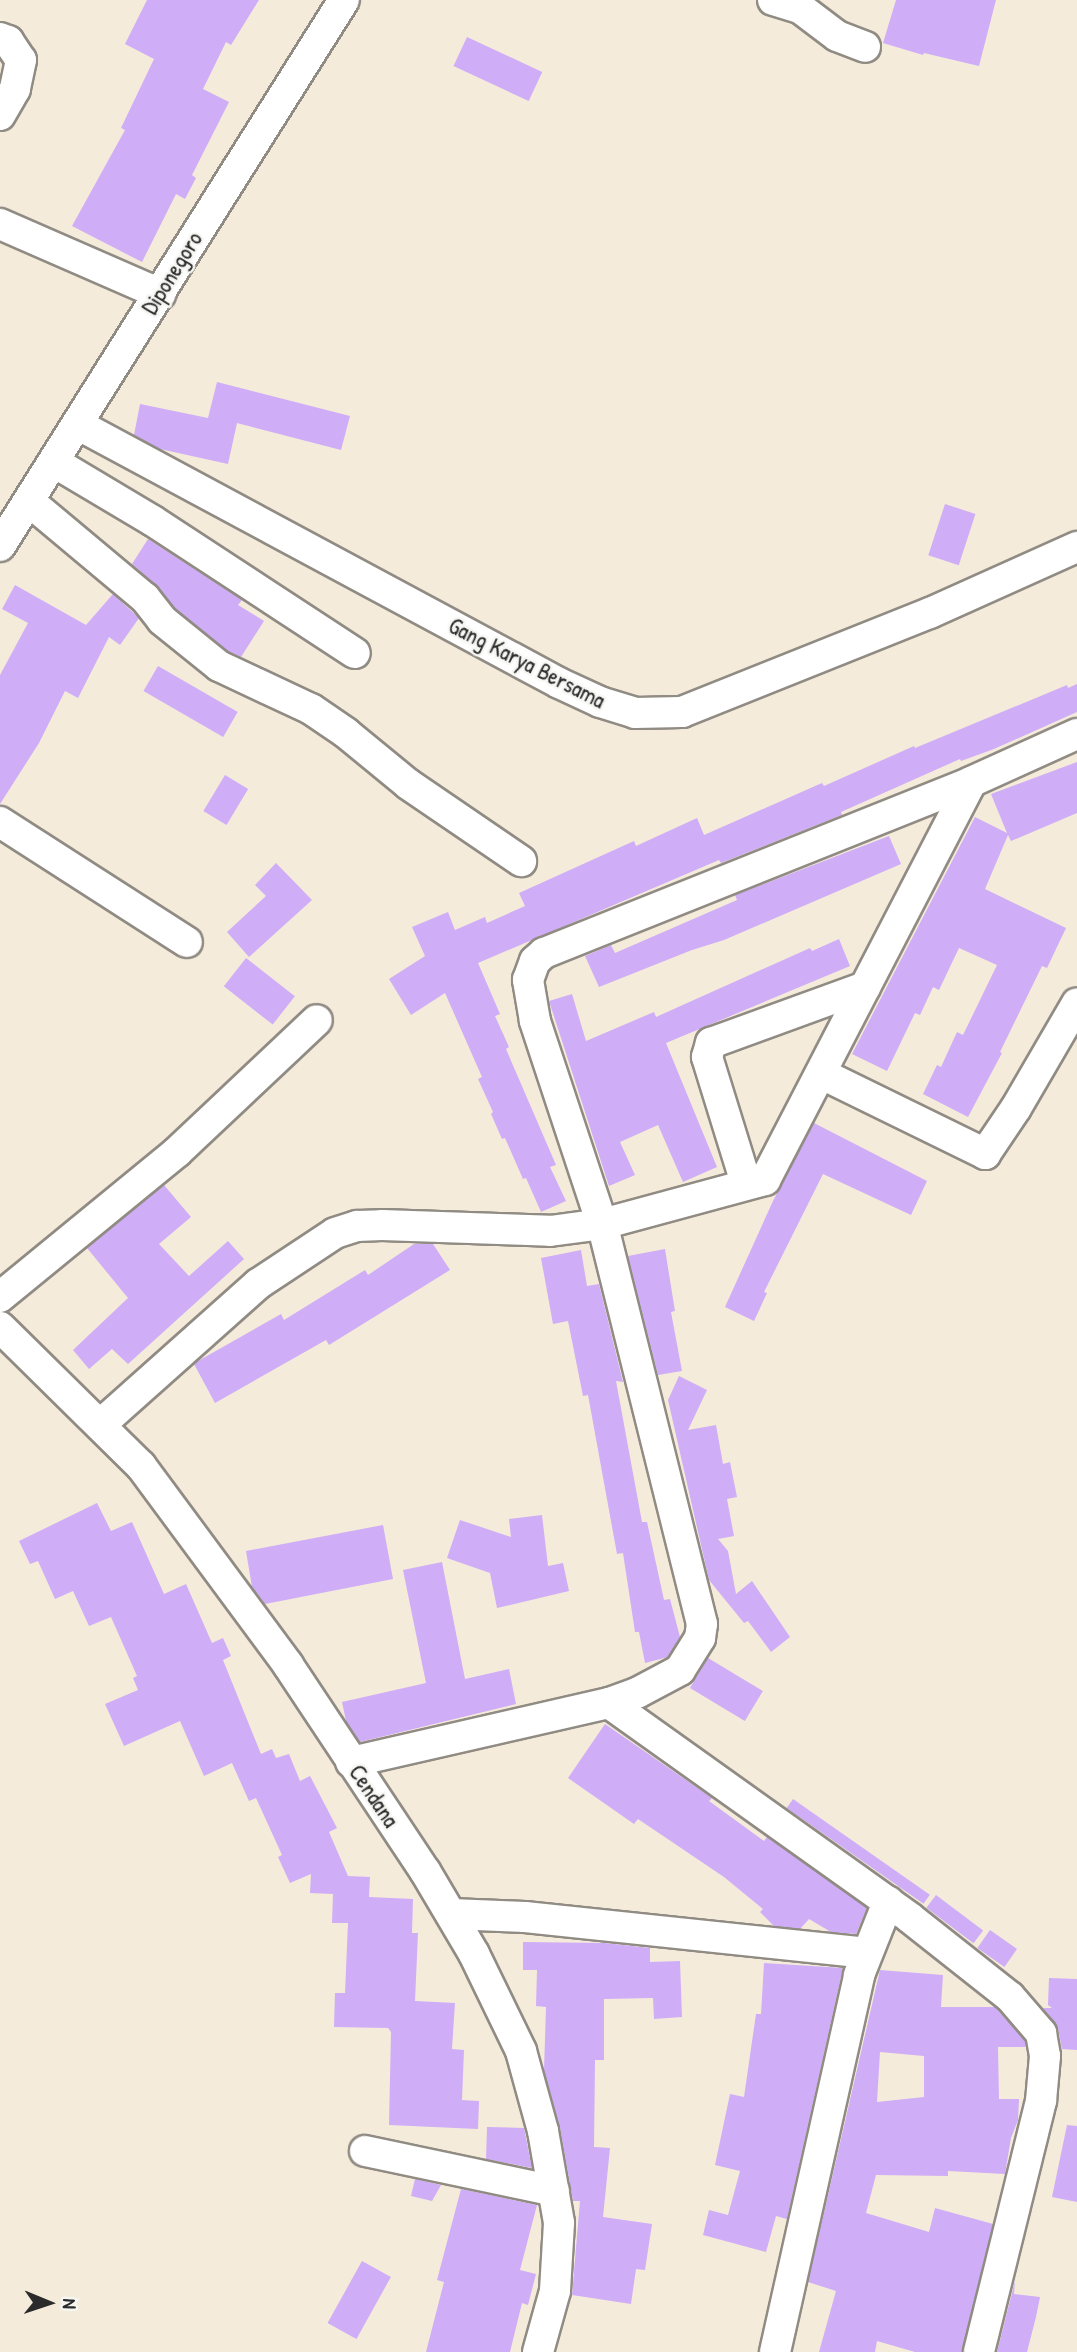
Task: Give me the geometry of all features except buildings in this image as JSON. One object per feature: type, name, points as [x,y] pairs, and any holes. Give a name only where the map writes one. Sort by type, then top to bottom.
[{"type":"street","points":[[773,0],[800,8],[837,36],[865,47]]},
{"type":"street","name":"Diponegoro","points":[[0,546],[30,502],[340,1]]},
{"type":"street","points":[[0,38],[8,41],[21,60],[15,89],[0,116]]},
{"type":"street","points":[[0,224],[160,293]]},
{"type":"street","name":"Gang Karya Bersama","points":[[77,424],[559,683],[600,702],[635,713],[682,712],[930,613],[1077,547]]},
{"type":"street","points":[[54,462],[153,521],[355,653]]},
{"type":"street","points":[[30,502],[145,598],[162,620],[219,666],[311,709],[346,733],[408,784],[521,861]]},
{"type":"street","points":[[351,1762],[609,1703],[666,1680],[680,1670],[700,1638],[702,1624],[602,1224],[535,1021],[528,981],[535,961],[544,953],[971,782],[1077,734]]},
{"type":"street","points":[[101,1424],[258,1284],[335,1233],[369,1225],[550,1231],[602,1224],[746,1183],[761,1182],[768,1176],[822,1074],[971,782]]},
{"type":"street","points":[[0,822],[187,942]]},
{"type":"street","points":[[746,1183],[707,1057],[710,1043],[865,987]]},
{"type":"street","points":[[822,1074],[985,1154],[1016,1108],[1077,1003]]},
{"type":"street","points":[[0,1297],[177,1152],[317,1020]]},
{"type":"street","name":"Cendana","points":[[0,1327],[141,1466],[288,1665],[451,1913],[521,2051],[554,2190],[559,2223],[559,2257],[550,2314],[538,2352]]},
{"type":"street","points":[[609,1703],[888,1902],[1010,1997],[1033,2021],[1044,2044],[1041,2101],[979,2352]]},
{"type":"street","points":[[775,2352],[865,1953],[888,1902]]},
{"type":"street","points":[[451,1913],[525,1917],[865,1953]]},
{"type":"street","points":[[365,2151],[554,2190]]}]
